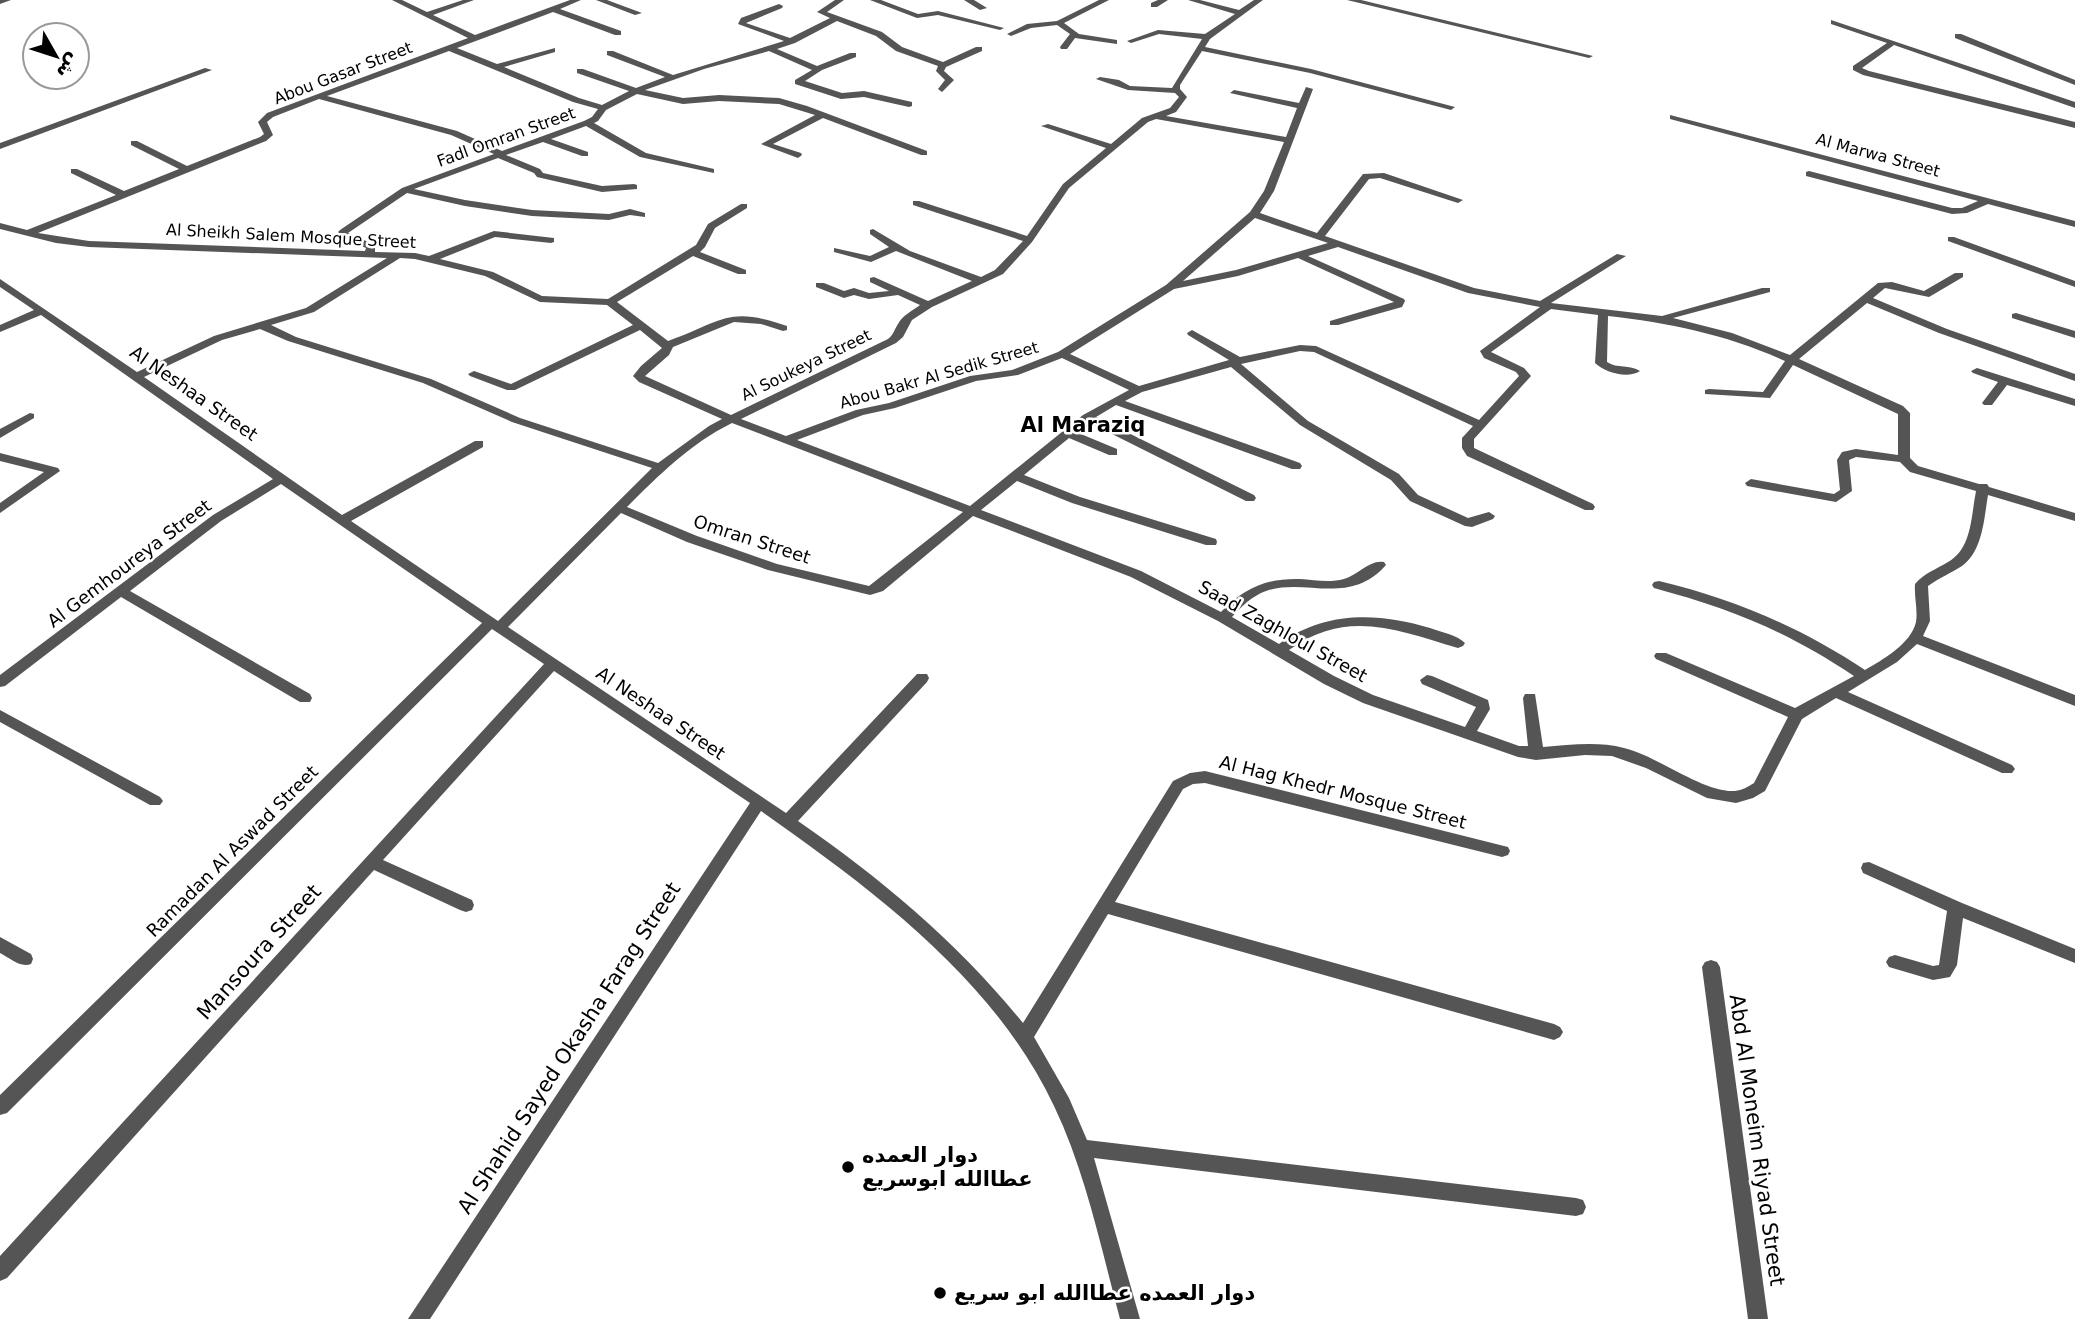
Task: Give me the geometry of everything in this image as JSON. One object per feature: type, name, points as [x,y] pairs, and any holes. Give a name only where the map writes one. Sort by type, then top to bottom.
[{"type":"street","points":[[0,2],[7,0]]},
{"type":"street","points":[[396,0],[474,38]]},
{"type":"street","points":[[426,15],[470,0]]},
{"type":"street","name":"Abou Gasar Street","points":[[28,233],[267,138],[269,135],[262,124],[266,117],[577,0]]},
{"type":"street","points":[[600,0],[638,13]]},
{"type":"street","points":[[840,0],[821,11],[879,34],[899,49],[943,65]]},
{"type":"street","points":[[874,0],[917,16],[938,13],[1000,28]]},
{"type":"street","points":[[894,7],[911,0]]},
{"type":"street","points":[[968,0],[983,8]]},
{"type":"street","points":[[1011,34],[1030,26],[1059,23],[1105,0]]},
{"type":"street","points":[[1154,5],[1164,0]]},
{"type":"street","points":[[1192,0],[1240,13]]},
{"type":"street","name":"Al Soukeya Street","points":[[495,625],[660,467],[691,441],[892,341],[899,335],[908,317],[928,305],[983,281],[1012,262],[1066,186],[1153,116],[1173,110],[1183,97],[1176,85],[1207,37],[1259,0]]},
{"type":"street","points":[[1351,0],[1589,55]]},
{"type":"street","points":[[779,6],[744,20],[743,24],[792,41]]},
{"type":"street","points":[[552,9],[618,33]]},
{"type":"street","name":"Fadl Omran Street","points":[[370,254],[371,247],[345,236],[343,232],[405,190],[587,123],[603,108],[671,77],[771,49],[836,18]]},
{"type":"street","points":[[1833,22],[2075,105]]},
{"type":"street","points":[[1059,23],[1073,34],[1114,42]]},
{"type":"street","points":[[1131,41],[1158,32],[1207,37]]},
{"type":"street","points":[[1064,47],[1073,34]]},
{"type":"street","points":[[1958,36],[2075,83]]},
{"type":"street","points":[[1893,42],[1856,68],[1866,73],[2075,125]]},
{"type":"street","points":[[450,48],[576,100],[603,108]]},
{"type":"street","points":[[1199,48],[1311,71],[1451,107]]},
{"type":"street","points":[[771,49],[817,69]]},
{"type":"street","points":[[498,67],[552,50]]},
{"type":"street","points":[[942,89],[950,80],[940,71],[943,65],[979,50]]},
{"type":"street","points":[[610,53],[671,77]]},
{"type":"street","points":[[853,55],[817,69],[816,73],[798,82],[841,96],[864,94],[909,104]]},
{"type":"street","points":[[0,146],[208,70]]},
{"type":"street","points":[[580,71],[636,91],[682,101],[719,98],[769,100],[822,115],[924,153]]},
{"type":"street","points":[[1100,79],[1128,88],[1178,91]]},
{"type":"street","name":"Abou Bakr Al Sedik Street","points":[[788,440],[860,412],[891,406],[974,378],[1014,373],[1062,355],[1170,286],[1254,214],[1269,191],[1309,89]]},
{"type":"street","points":[[1234,93],[1303,106]]},
{"type":"street","points":[[320,97],[454,134],[537,171],[540,176],[588,188],[634,187]]},
{"type":"street","points":[[798,155],[765,144],[822,115]]},
{"type":"street","points":[[1153,116],[1288,140]]},
{"type":"street","name":"Al Marwa Street","points":[[1673,117],[2075,223]]},
{"type":"street","points":[[587,123],[643,155],[711,172]]},
{"type":"street","points":[[1045,126],[1113,147]]},
{"type":"street","points":[[544,139],[585,154]]},
{"type":"street","points":[[134,143],[187,170]]},
{"type":"street","points":[[74,171],[124,195]]},
{"type":"street","points":[[1319,237],[1366,176],[1371,174],[1458,200]]},
{"type":"street","points":[[1809,174],[1952,211],[1964,211],[1988,200]]},
{"type":"street","points":[[405,190],[532,213],[609,217],[631,212],[642,215]]},
{"type":"street","points":[[916,203],[1029,240]]},
{"type":"street","points":[[667,345],[610,302],[704,244],[705,233],[711,226],[744,206]]},
{"type":"street","points":[[1254,214],[1472,291],[1545,305],[1662,318],[1728,335],[1899,408],[1903,414],[1903,459]]},
{"type":"street","name":"Al Sheikh Salem Mosque Street","points":[[0,226],[89,244],[399,255],[432,259],[489,274],[540,299],[610,302]]},
{"type":"street","points":[[873,232],[895,247],[983,281]]},
{"type":"street","points":[[432,259],[494,234],[551,240]]},
{"type":"street","points":[[1951,239],[2075,284]]},
{"type":"street","points":[[1170,286],[1238,273],[1337,244]]},
{"type":"street","points":[[838,250],[871,259],[895,247]]},
{"type":"street","points":[[692,252],[742,272]]},
{"type":"street","points":[[136,377],[218,338],[310,310],[399,255]]},
{"type":"street","points":[[1301,256],[1399,301],[1398,305],[1334,323]]},
{"type":"street","points":[[1589,507],[1471,453],[1468,438],[1525,376],[1520,369],[1488,356],[1485,351],[1545,305],[1621,256]]},
{"type":"street","points":[[1709,392],[1766,396],[1791,360],[1886,284],[1928,294],[1959,275]]},
{"type":"street","points":[[874,280],[928,305]]},
{"type":"street","name":"Al Neshaa Street","points":[[0,282],[495,625],[788,821],[841,858],[904,910],[965,970],[1024,1038],[1056,1090],[1082,1149],[1130,1319]]},
{"type":"street","points":[[820,285],[844,295],[854,291],[869,296],[878,292],[890,295],[898,291]]},
{"type":"street","points":[[1662,318],[1766,290]]},
{"type":"street","points":[[1866,299],[1943,331],[2075,378]]},
{"type":"street","points":[[0,329],[41,311]]},
{"type":"street","points":[[1603,311],[1601,363],[1610,369],[1634,371]]},
{"type":"street","points":[[667,345],[737,316],[756,317],[783,328]]},
{"type":"street","points":[[2016,316],[2075,335]]},
{"type":"street","points":[[259,324],[292,339],[427,381],[491,411],[660,467]]},
{"type":"street","points":[[474,374],[511,388],[641,325]]},
{"type":"street","points":[[1192,333],[1235,362],[1304,423],[1395,477],[1414,498],[1465,522],[1472,523],[1489,516]]},
{"type":"street","points":[[667,345],[666,352],[641,371],[640,378],[731,419]]},
{"type":"street","points":[[972,512],[1087,417],[1115,401],[1138,390],[1235,362],[1300,348],[1321,351],[1481,425]]},
{"type":"street","points":[[1062,355],[1138,390]]},
{"type":"street","points":[[1977,371],[2075,404]]},
{"type":"street","points":[[1989,402],[2004,380]]},
{"type":"street","points":[[1115,401],[1296,466]]},
{"type":"street","points":[[0,434],[30,416]]},
{"type":"street","points":[[1087,417],[1250,498]]},
{"type":"street","name":"Saad Zaghloul Street","points":[[731,419],[1136,574],[1223,618],[1368,699],[1518,751],[1536,754],[1584,748],[1622,753],[1662,768],[1709,793],[1739,797],[1751,794],[1760,787],[1797,715]]},
{"type":"street","points":[[1068,433],[1113,452]]},
{"type":"street","points":[[344,520],[479,444]]},
{"type":"street","points":[[1751,483],[1836,498],[1846,491],[1843,460],[1846,454],[1856,453],[1903,459],[1920,471],[1983,487],[2075,517]]},
{"type":"street","points":[[0,457],[54,471],[0,509]]},
{"type":"street","points":[[1015,476],[1076,500],[1211,542]]},
{"type":"street","name":"Al Gemhoureya Street","points":[[0,682],[217,517],[283,478]]},
{"type":"street","points":[[1661,656],[1797,715],[1896,659],[1914,638],[1922,628],[1924,614],[1919,598],[1922,584],[1942,568],[1965,556],[1970,547],[1983,487]]},
{"type":"street","name":"Omran Street","points":[[620,508],[692,539],[773,567],[864,591],[878,589],[972,512]]},
{"type":"street","points":[[1223,618],[1251,592],[1268,586],[1287,582],[1344,584],[1359,579],[1379,565]]},
{"type":"street","points":[[1659,585],[1702,594],[1755,613],[1825,649],[1862,676]]},
{"type":"street","points":[[120,591],[305,698]]},
{"type":"street","points":[[1279,651],[1306,633],[1340,623],[1393,624],[1420,628],[1458,643]]},
{"type":"street","name":"Ramadan Al Aswad Street","points":[[0,1107],[495,625]]},
{"type":"street","points":[[1914,638],[2075,701]]},
{"type":"street","name":"Mansoura Street","points":[[0,1272],[553,663]]},
{"type":"street","points":[[788,821],[922,678]]},
{"type":"street","points":[[1427,680],[1483,704],[1483,709],[1468,734]]},
{"type":"street","points":[[1835,692],[2007,769]]},
{"type":"street","points":[[1530,698],[1536,754]]},
{"type":"street","points":[[0,715],[155,801]]},
{"type":"street","name":"Al Hag Khedr Mosque Street","points":[[1024,1038],[1178,785],[1198,777],[1502,851]]},
{"type":"street","name":"Al Shahid Sayed Okasha Farag Street","points":[[418,1319],[759,802]]},
{"type":"street","points":[[372,862],[466,905]]},
{"type":"street","points":[[1869,868],[1955,908],[2075,956]]},
{"type":"street","points":[[1105,906],[1554,1032]]},
{"type":"street","points":[[1895,962],[1933,973],[1944,972],[1948,965],[1955,908]]},
{"type":"street","points":[[0,944],[25,959]]},
{"type":"street","name":"Abd Al Moneim Riyad Street","points":[[1711,967],[1758,1319]]},
{"type":"street","points":[[1082,1149],[1576,1206]]},
{"type":"place","name":"دوار العمده عطاالله ابوسريع","points":[[848,1167]]},
{"type":"place","name":"دوار العمده عطاالله ابو سريع","points":[[940,1293]]},
{"type":"district","name":"Al Maraziq","points":[[1083,425]]}]
